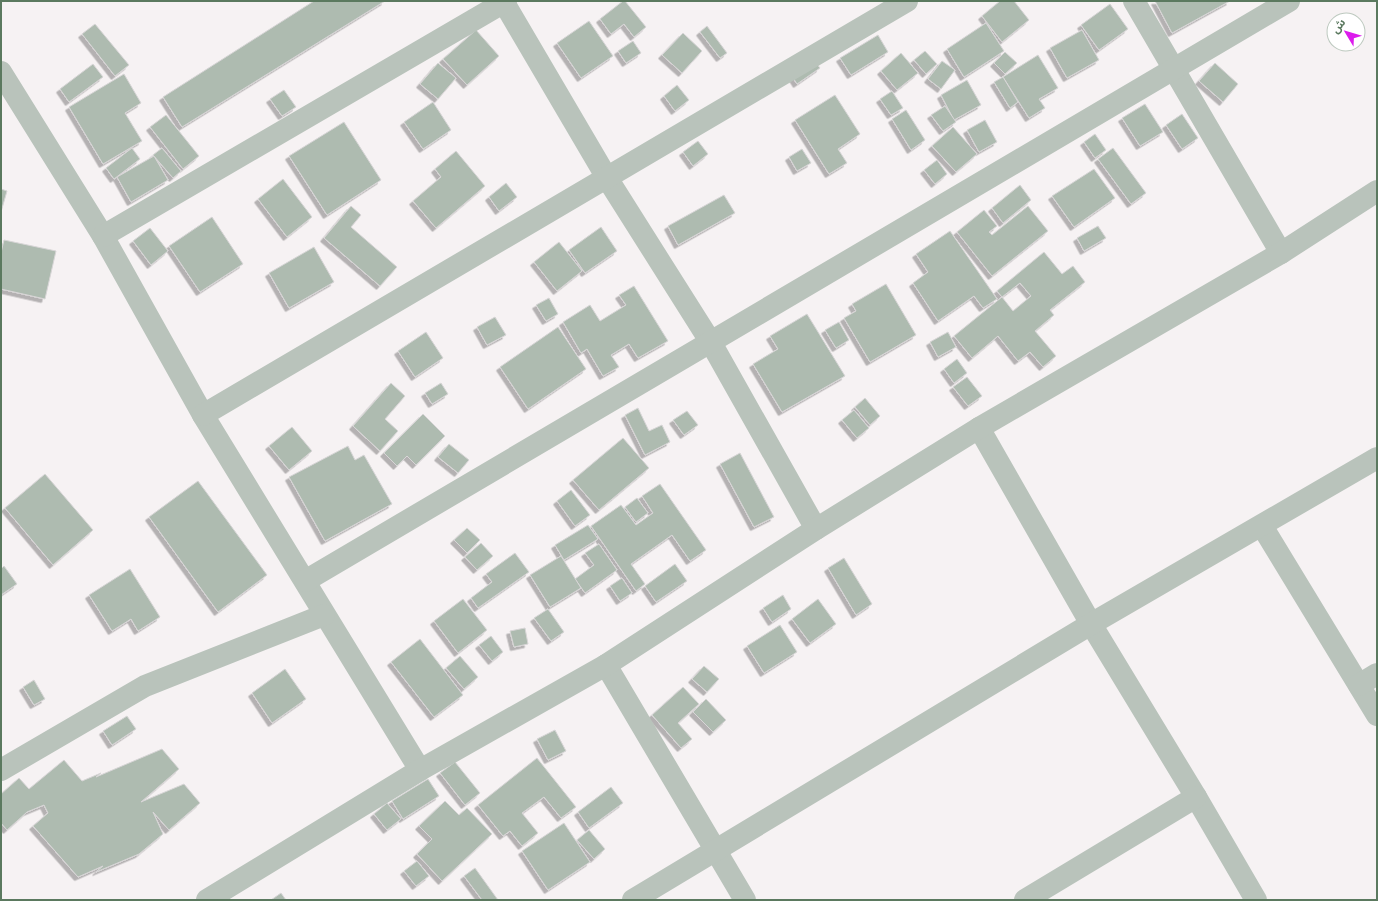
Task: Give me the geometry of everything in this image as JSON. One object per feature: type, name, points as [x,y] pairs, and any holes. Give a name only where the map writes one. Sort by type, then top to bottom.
[{"type":"street","points":[[203,416],[907,1]]},
{"type":"street","points":[[1134,1],[1281,253]]},
{"type":"street","points":[[306,581],[710,341],[1289,1]]},
{"type":"street","points":[[103,236],[504,2],[607,178],[710,341],[816,530]]},
{"type":"street","points":[[1,72],[103,236],[203,416],[306,581],[324,615],[420,770]]},
{"type":"street","points":[[207,900],[420,770],[606,665],[816,530],[979,428],[1281,253],[1375,196]]},
{"type":"street","points":[[979,428],[1091,624],[1196,796],[1256,900]]},
{"type":"street","points":[[633,900],[1091,624],[1377,458]]},
{"type":"street","points":[[1262,526],[1377,715]]},
{"type":"street","points":[[1,770],[145,686],[324,615]]},
{"type":"street","points":[[606,665],[745,900]]},
{"type":"street","points":[[1359,685],[1377,674]]},
{"type":"street","points":[[1025,900],[1196,796]]},
{"type":"building","points":[[314,1],[385,1],[182,127],[163,97]]},
{"type":"building","points":[[625,1],[646,27],[634,37],[624,24],[611,34],[600,19]]},
{"type":"building","points":[[1000,1],[1014,1],[1029,20],[1002,42],[982,16]]},
{"type":"building","points":[[1155,1],[1230,1],[1172,33]]},
{"type":"building","points":[[1110,4],[1128,29],[1099,50],[1081,25]]},
{"type":"building","points":[[589,21],[613,56],[581,78],[557,43]]},
{"type":"building","points":[[986,23],[1004,51],[964,77],[947,49]]},
{"type":"building","points":[[95,24],[129,65],[115,76],[82,34]]},
{"type":"building","points":[[707,26],[727,53],[720,58],[700,32]]},
{"type":"building","points":[[476,30],[499,56],[467,85],[443,59]]},
{"type":"building","points":[[1082,30],[1099,60],[1067,78],[1050,48]]},
{"type":"building","points":[[683,33],[702,51],[682,73],[662,55]]},
{"type":"building","points":[[878,35],[888,52],[851,75],[840,58]]},
{"type":"building","points":[[633,41],[641,53],[626,63],[618,51]]},
{"type":"building","points":[[925,51],[937,64],[926,74],[914,60]]},
{"type":"building","points":[[1005,52],[1017,63],[1005,74],[994,63]]},
{"type":"building","points":[[901,53],[918,73],[897,90],[881,71]]},
{"type":"building","points":[[1038,55],[1058,88],[1039,99],[1045,108],[1029,118],[1003,77]]},
{"type":"building","points":[[812,58],[820,68],[797,84],[790,73]]},
{"type":"building","points":[[942,61],[955,70],[941,89],[928,79]]},
{"type":"building","points":[[438,63],[456,78],[438,99],[420,84]]},
{"type":"building","points":[[1215,63],[1238,84],[1223,102],[1199,81]]},
{"type":"building","points":[[93,64],[103,77],[69,102],[60,89]]},
{"type":"building","points":[[124,74],[141,103],[125,113],[142,141],[103,164],[69,107]]},
{"type":"building","points":[[1003,77],[1018,102],[1010,108],[994,82]]},
{"type":"building","points":[[967,80],[981,105],[954,120],[941,95]]},
{"type":"building","points":[[677,85],[689,100],[675,111],[664,96]]},
{"type":"building","points":[[284,90],[296,107],[282,116],[270,99]]},
{"type":"building","points":[[892,91],[903,108],[891,115],[880,99]]},
{"type":"building","points":[[835,95],[860,134],[838,149],[847,163],[829,174],[795,120]]},
{"type":"building","points":[[433,102],[451,130],[423,149],[404,122]]},
{"type":"building","points":[[1145,104],[1163,132],[1140,146],[1122,118]]},
{"type":"building","points":[[945,106],[956,122],[943,131],[931,115]]},
{"type":"building","points":[[906,110],[925,140],[911,150],[892,119]]},
{"type":"building","points":[[1182,114],[1198,138],[1182,149],[1166,125]]},
{"type":"building","points":[[166,115],[199,156],[183,169],[150,127]]},
{"type":"building","points":[[985,120],[997,142],[979,152],[967,130]]},
{"type":"building","points":[[344,122],[381,180],[327,215],[289,156]]},
{"type":"building","points":[[953,127],[977,154],[956,172],[932,146]]},
{"type":"building","points":[[1095,134],[1106,150],[1095,158],[1084,142]]},
{"type":"building","points":[[698,141],[708,154],[693,166],[683,152]]},
{"type":"building","points":[[132,148],[140,159],[114,179],[106,168]]},
{"type":"building","points":[[162,148],[181,171],[173,178],[153,155]]},
{"type":"building","points":[[1113,148],[1146,193],[1131,204],[1098,159]]},
{"type":"building","points":[[802,149],[811,163],[797,171],[789,157]]},
{"type":"building","points":[[456,151],[485,186],[436,228],[413,201],[441,177],[435,169]]},
{"type":"building","points":[[154,156],[168,180],[131,202],[117,177]]},
{"type":"building","points":[[937,160],[947,174],[935,184],[924,170]]},
{"type":"building","points":[[1094,169],[1115,198],[1074,227],[1052,196]]},
{"type":"building","points":[[283,179],[312,217],[287,237],[258,199]]},
{"type":"building","points":[[506,183],[517,197],[499,211],[489,197]]},
{"type":"building","points":[[1020,185],[1031,200],[1003,223],[992,208]]},
{"type":"building","points":[[1,189],[7,191],[1,212]]},
{"type":"building","points":[[724,195],[735,213],[678,245],[668,226]]},
{"type":"building","points":[[351,206],[361,215],[351,227],[397,267],[380,286],[324,238]]},
{"type":"building","points":[[1028,206],[1048,231],[992,276],[957,232],[984,210],[997,226],[989,232],[992,235]]},
{"type":"building","points":[[212,217],[243,264],[200,292],[169,246]]},
{"type":"building","points":[[1098,226],[1106,238],[1084,251],[1077,238]]},
{"type":"building","points":[[601,227],[617,251],[585,273],[569,250]]},
{"type":"building","points":[[150,228],[168,251],[151,265],[133,241]]},
{"type":"building","points":[[950,231],[997,299],[983,308],[974,296],[938,321],[913,283],[928,272],[916,254]]},
{"type":"building","points":[[4,240],[56,251],[45,299],[1,289],[1,253]]},
{"type":"building","points":[[559,242],[582,271],[557,291],[534,262]]},
{"type":"building","points":[[314,247],[334,282],[289,308],[269,273]]},
{"type":"building","points":[[1044,252],[1062,274],[1073,266],[1085,282],[1050,310],[1054,315],[1035,331],[1056,356],[1043,367],[1030,352],[1018,361],[998,336],[972,358],[954,336],[1002,297],[997,291]],"holes":[[[1020,283],[1031,296],[1013,311],[1002,297]]]},
{"type":"building","points":[[886,284],[916,335],[870,362],[844,318],[856,311],[852,304]]},
{"type":"building","points":[[634,286],[668,341],[638,358],[629,344],[611,355],[619,367],[603,376],[587,349],[581,353],[563,322],[590,305],[600,321],[626,305],[619,295]]},
{"type":"building","points":[[549,298],[558,314],[546,321],[536,305]]},
{"type":"building","points":[[807,314],[845,376],[782,412],[753,364],[778,349],[770,336]]},
{"type":"building","points":[[495,317],[506,335],[487,345],[477,327]]},
{"type":"building","points":[[839,322],[849,340],[836,348],[825,330]]},
{"type":"building","points":[[558,327],[586,369],[528,409],[500,367]]},
{"type":"building","points":[[426,332],[443,358],[415,377],[398,351]]},
{"type":"building","points":[[948,332],[956,347],[938,357],[930,342]]},
{"type":"building","points":[[957,359],[967,373],[954,383],[944,369]]},
{"type":"building","points":[[967,377],[982,396],[968,406],[953,387]]},
{"type":"building","points":[[391,383],[405,396],[385,419],[398,431],[380,451],[353,426]]},
{"type":"building","points":[[441,383],[448,394],[432,404],[425,393]]},
{"type":"building","points":[[865,398],[880,416],[870,425],[855,407]]},
{"type":"building","points":[[638,408],[649,431],[662,425],[670,442],[645,455],[625,415]]},
{"type":"building","points":[[854,410],[869,428],[857,438],[842,420]]},
{"type":"building","points":[[687,411],[698,425],[684,435],[673,420]]},
{"type":"building","points":[[423,414],[445,436],[416,465],[407,456],[397,466],[384,453]]},
{"type":"building","points":[[292,427],[312,451],[289,470],[269,446]]},
{"type":"building","points":[[623,438],[649,468],[599,510],[573,480]]},
{"type":"building","points":[[449,444],[469,460],[458,473],[438,457]]},
{"type":"building","points":[[348,446],[355,460],[364,455],[392,504],[325,541],[289,477]]},
{"type":"building","points":[[740,453],[774,517],[754,527],[720,464]]},
{"type":"building","points":[[45,474],[93,530],[53,565],[5,508]]},
{"type":"building","points":[[198,481],[267,575],[218,612],[149,517]]},
{"type":"building","points":[[660,484],[706,550],[690,561],[672,535],[631,564],[645,584],[636,591],[591,526],[621,505],[636,525],[653,513],[642,496]]},
{"type":"building","points":[[571,490],[590,515],[575,526],[557,501]]},
{"type":"building","points":[[637,498],[648,513],[636,522],[625,507]]},
{"type":"building","points":[[588,525],[598,539],[564,560],[555,545]]},
{"type":"building","points":[[467,528],[480,540],[467,553],[454,540]]},
{"type":"building","points":[[481,543],[493,556],[477,570],[465,557]]},
{"type":"building","points":[[599,544],[617,570],[585,593],[575,579],[594,565],[585,553]]},
{"type":"building","points":[[515,553],[529,572],[478,608],[471,598],[492,582],[486,574]]},
{"type":"building","points":[[561,556],[581,588],[550,607],[530,575]]},
{"type":"building","points":[[844,558],[872,604],[856,615],[828,568]]},
{"type":"building","points":[[675,564],[687,581],[656,602],[645,586]]},
{"type":"building","points":[[4,566],[17,584],[1,595],[1,569]]},
{"type":"building","points":[[130,569],[160,617],[138,631],[131,619],[112,631],[89,595]]},
{"type":"building","points":[[622,578],[632,593],[620,601],[610,586]]},
{"type":"building","points":[[783,595],[791,609],[772,622],[763,608]]},
{"type":"building","points":[[463,599],[487,630],[458,653],[434,621]]},
{"type":"building","points":[[818,599],[836,624],[810,643],[792,619]]},
{"type":"building","points":[[548,609],[564,632],[551,641],[534,618]]},
{"type":"building","points":[[780,625],[797,652],[764,673],[747,646]]},
{"type":"building","points":[[525,628],[528,644],[514,647],[510,631]]},
{"type":"building","points":[[491,636],[503,652],[492,661],[479,645]]},
{"type":"building","points":[[420,639],[463,695],[434,717],[391,662]]},
{"type":"building","points":[[460,656],[478,677],[464,689],[446,668]]},
{"type":"building","points":[[704,666],[719,679],[707,692],[692,679]]},
{"type":"building","points":[[285,669],[306,699],[272,723],[252,693]]},
{"type":"building","points":[[34,680],[45,699],[34,705],[23,687]]},
{"type":"building","points":[[683,687],[699,704],[678,723],[692,739],[681,748],[652,715]]},
{"type":"building","points":[[706,699],[726,720],[713,732],[693,712]]},
{"type":"building","points":[[127,716],[136,729],[112,745],[103,731]]},
{"type":"building","points":[[555,730],[566,751],[548,760],[537,739]]},
{"type":"building","points":[[162,749],[179,769],[141,802],[184,784],[200,803],[169,830],[153,812],[163,834],[139,854],[96,872],[103,866],[78,877],[33,826],[48,813],[44,805],[27,812],[7,830],[1,823],[1,794],[19,778],[29,789],[64,760],[82,781],[101,773],[96,777]]},
{"type":"building","points":[[537,758],[576,807],[561,818],[544,797],[522,813],[538,833],[522,846],[510,831],[503,836],[478,805]]},
{"type":"building","points":[[455,762],[480,793],[465,805],[440,773]]},
{"type":"building","points":[[428,779],[439,796],[403,819],[392,801]]},
{"type":"building","points":[[611,787],[623,803],[589,828],[578,812]]},
{"type":"building","points":[[445,801],[459,815],[467,808],[492,834],[442,881],[417,854],[432,839],[419,826]]},
{"type":"building","points":[[387,803],[401,819],[387,830],[374,814]]},
{"type":"building","points":[[564,823],[590,862],[548,890],[522,851]]},
{"type":"building","points":[[589,830],[605,849],[594,859],[577,840]]},
{"type":"building","points":[[417,861],[429,876],[416,886],[404,871]]},
{"type":"building","points":[[475,868],[498,900],[482,900],[464,876]]},
{"type":"building","points":[[281,893],[286,900],[271,900]]}]
